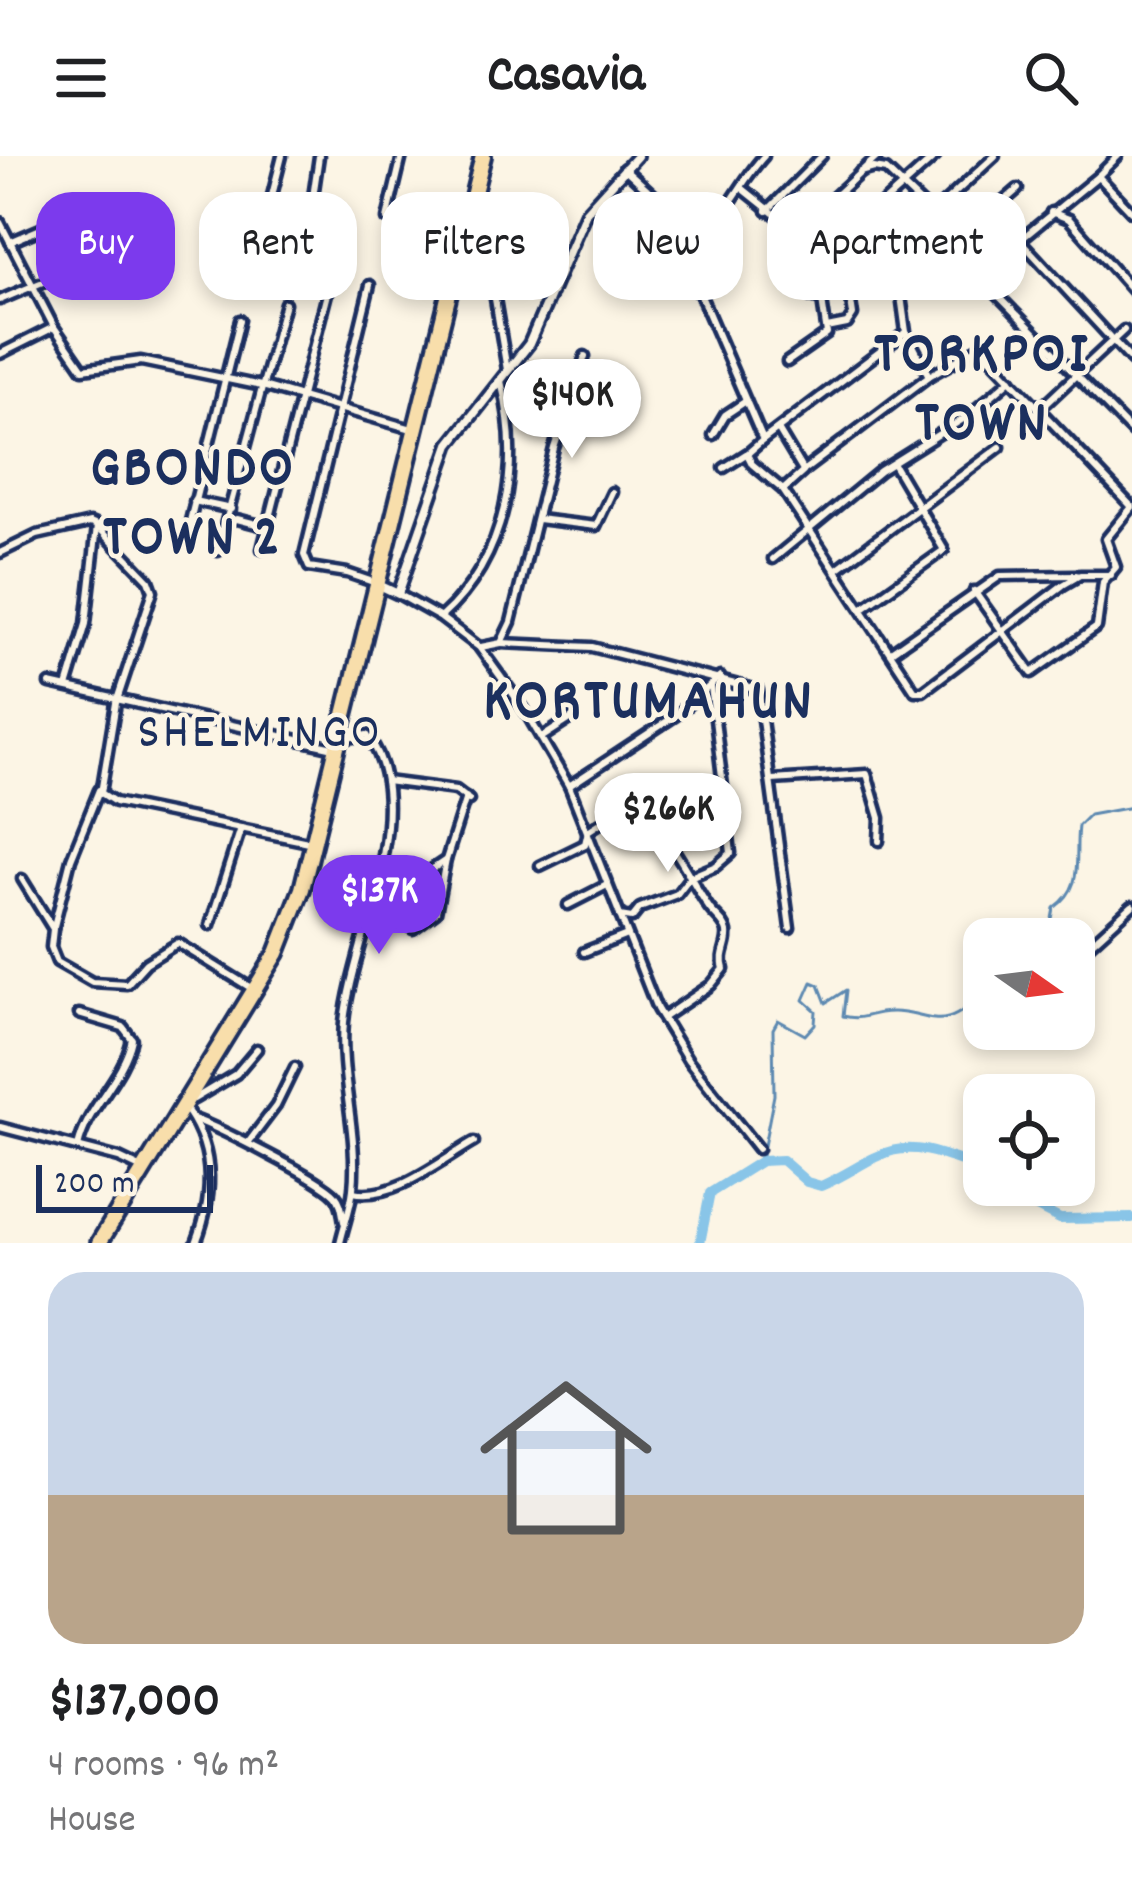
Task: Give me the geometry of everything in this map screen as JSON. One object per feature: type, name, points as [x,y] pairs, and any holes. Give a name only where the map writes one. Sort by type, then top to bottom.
[{"type":"highway","points":[[474,192],[483,156]]},
{"type":"highway","points":[[99,1243],[277,953],[315,843],[448,300]]},
{"type":"street","points":[[273,192],[282,156]]},
{"type":"street","points":[[314,192],[320,156]]},
{"type":"street","points":[[393,192],[402,156]]},
{"type":"street","points":[[398,594],[450,444],[533,338],[586,212],[637,156]]},
{"type":"street","points":[[739,192],[764,156]]},
{"type":"street","points":[[786,192],[822,156]]},
{"type":"street","points":[[837,192],[878,156]]},
{"type":"street","points":[[895,192],[936,156]]},
{"type":"street","points":[[956,192],[995,156]]},
{"type":"street","points":[[1026,233],[1118,156]]},
{"type":"street","points":[[624,168],[650,192]]},
{"type":"street","points":[[860,172],[880,168],[908,192]]},
{"type":"street","points":[[1098,176],[1132,212]]},
{"type":"street","points":[[742,188],[767,211]]},
{"type":"street","points":[[1015,192],[1018,189]]},
{"type":"street","points":[[1051,212],[1069,219],[1132,290]]},
{"type":"street","points":[[0,222],[54,327],[83,369],[141,361],[266,387],[416,430]]},
{"type":"street","points":[[10,242],[36,231]]},
{"type":"street","points":[[1026,247],[1132,361]]},
{"type":"street","points":[[0,300],[36,284]]},
{"type":"street","points":[[370,285],[305,562],[309,567],[380,585],[441,618],[478,647],[569,786],[664,1017],[688,1060],[758,1149]]},
{"type":"street","points":[[262,549],[326,300]]},
{"type":"street","points":[[441,618],[471,583],[502,518],[512,482],[512,440],[495,300]]},
{"type":"street","points":[[703,300],[763,440]]},
{"type":"street","points":[[787,362],[825,337],[822,300]]},
{"type":"street","points":[[826,328],[852,320],[850,300]]},
{"type":"street","points":[[902,300],[906,332],[929,376]]},
{"type":"street","points":[[1007,300],[1132,432]]},
{"type":"street","points":[[218,551],[285,303]]},
{"type":"street","points":[[187,533],[240,320]]},
{"type":"street","points":[[0,354],[54,327]]},
{"type":"street","points":[[1041,408],[1076,370],[1124,330]]},
{"type":"street","points":[[724,468],[906,332]]},
{"type":"street","points":[[783,490],[929,376],[980,347],[1132,507],[1106,539],[1116,567],[1098,600],[1097,627],[1032,673],[974,591]]},
{"type":"street","points":[[501,643],[524,579],[554,448],[585,356]]},
{"type":"street","points":[[773,559],[904,453],[968,416],[1011,379]]},
{"type":"street","points":[[713,435],[725,415],[746,401]]},
{"type":"street","points":[[779,431],[803,471]]},
{"type":"street","points":[[837,569],[1000,446]]},
{"type":"street","points":[[747,454],[783,490],[810,528],[915,691],[923,691],[1000,629],[1080,575]]},
{"type":"street","points":[[863,608],[944,550],[894,465]]},
{"type":"street","points":[[538,519],[596,526],[612,492]]},
{"type":"street","points":[[194,501],[231,509]]},
{"type":"street","points":[[228,521],[247,520],[268,527]]},
{"type":"street","points":[[0,553],[37,535],[90,523],[149,580],[153,591],[99,790],[71,859],[53,929],[51,947],[57,962],[92,982],[130,983],[146,963],[178,943],[254,990]]},
{"type":"street","points":[[66,688],[86,624],[98,526]]},
{"type":"street","points":[[890,652],[1000,576],[1111,575]]},
{"type":"street","points":[[478,647],[501,643],[592,647],[758,690],[790,928]]},
{"type":"street","points":[[569,786],[675,716],[720,677]]},
{"type":"street","points":[[50,685],[339,744],[367,735],[384,760],[382,858],[344,1024],[353,1192],[340,1243]]},
{"type":"street","points":[[619,916],[632,917],[640,908],[677,894],[690,877],[731,853],[711,686]]},
{"type":"street","points":[[541,738],[574,716]]},
{"type":"street","points":[[772,780],[867,774],[880,818],[879,841]]},
{"type":"street","points":[[386,781],[456,790],[468,799],[446,860],[436,912],[413,929]]},
{"type":"street","points":[[99,790],[106,800],[315,843]]},
{"type":"street","points":[[540,866],[585,844],[588,831],[628,805],[644,811],[678,852],[726,926],[724,969],[711,985],[664,1017]]},
{"type":"street","points":[[210,925],[241,828]]},
{"type":"street","points":[[431,870],[446,860]]},
{"type":"street","points":[[22,879],[53,929]]},
{"type":"street","points":[[568,905],[608,885]]},
{"type":"street","points":[[1095,939],[1132,907]]},
{"type":"street","points":[[584,952],[627,935]]},
{"type":"street","points":[[78,1148],[83,1124],[128,1057],[132,1039],[123,1027],[79,1014]]},
{"type":"street","points":[[196,1243],[212,1185],[194,1119],[183,1105],[236,1074],[257,1048]]},
{"type":"street","points":[[248,1143],[275,1106],[295,1066]]},
{"type":"street","points":[[194,1119],[248,1143],[332,1191],[340,1201],[344,1225]]},
{"type":"street","points":[[0,1127],[143,1170]]},
{"type":"street","points":[[353,1192],[369,1196],[400,1185],[474,1142]]},
{"type":"waterway","points":[[1052,918],[1074,881],[1078,826],[1089,815],[1132,807]]},
{"type":"waterway","points":[[761,1161],[774,1095],[773,1029],[778,1020],[805,1035],[815,1024],[816,1011],[804,1000],[812,982],[819,985],[826,1003],[846,990],[843,1016],[897,1012],[943,1019],[963,1010]]},
{"type":"waterway","points":[[700,1243],[710,1193],[761,1161],[782,1160],[807,1182],[821,1186],[893,1151],[924,1150],[963,1162]]},
{"type":"waterway","points":[[1035,1206],[1060,1219],[1132,1218]]},
{"type":"district","name":"TORKPOI TOWN","points":[[982,384]]},
{"type":"district","name":"GBONDO TOWN 2","points":[[193,498]]},
{"type":"district","name":"KORTUMAHUN","points":[[649,696]]},
{"type":"district","name":"SHELMINGO","points":[[260,728]]}]
